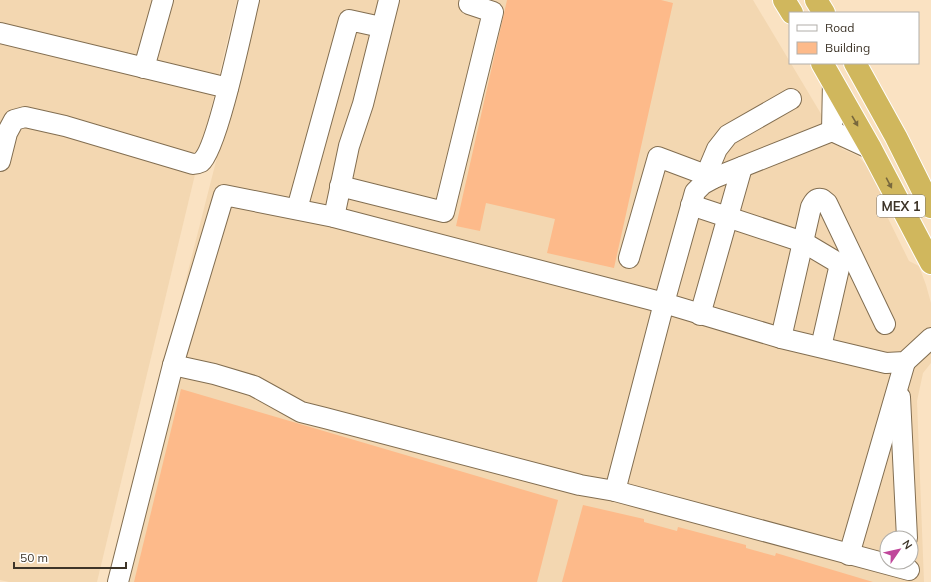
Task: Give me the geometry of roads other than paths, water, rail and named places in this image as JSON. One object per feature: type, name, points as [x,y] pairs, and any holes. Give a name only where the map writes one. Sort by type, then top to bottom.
[{"type":"highway","points":[[784,0],[791,12]]},
{"type":"highway","points":[[816,0],[823,12]]},
{"type":"highway","name":"MEX 1","points":[[823,64],[871,149],[931,263]]},
{"type":"highway","name":"MEX 1","points":[[856,64],[896,137],[931,207]]},
{"type":"lane","points":[[144,68],[162,0]]},
{"type":"lane","points":[[0,161],[7,133],[14,120],[25,116],[65,126],[193,164],[201,162],[206,156],[228,88],[249,0]]},
{"type":"lane","points":[[334,217],[340,186],[389,0]]},
{"type":"lane","points":[[340,186],[444,212],[493,12],[469,4],[470,0]]},
{"type":"lane","points":[[297,209],[349,20],[381,27]]},
{"type":"lane","points":[[0,33],[228,88]]},
{"type":"lane","points":[[832,131],[833,82]]},
{"type":"lane","points":[[615,492],[664,303],[695,192],[710,176],[716,149],[728,135],[791,99]]},
{"type":"lane","points":[[629,258],[658,157],[710,176],[742,167],[832,131],[871,149]]},
{"type":"lane","points":[[700,315],[742,167]]},
{"type":"lane","points":[[118,582],[174,365],[224,195],[334,217],[664,303],[700,315],[821,348],[886,363],[905,362]]},
{"type":"lane","points":[[781,338],[814,201],[822,199],[826,203],[846,261],[885,324]]},
{"type":"lane","points":[[691,205],[803,242],[846,261]]},
{"type":"lane","points":[[821,348],[846,261]]},
{"type":"lane","points":[[849,555],[905,362],[931,338]]},
{"type":"lane","points":[[174,365],[214,374],[254,386],[307,413],[580,485],[615,492],[909,571]]},
{"type":"lane","points":[[900,382],[907,530]]}]
